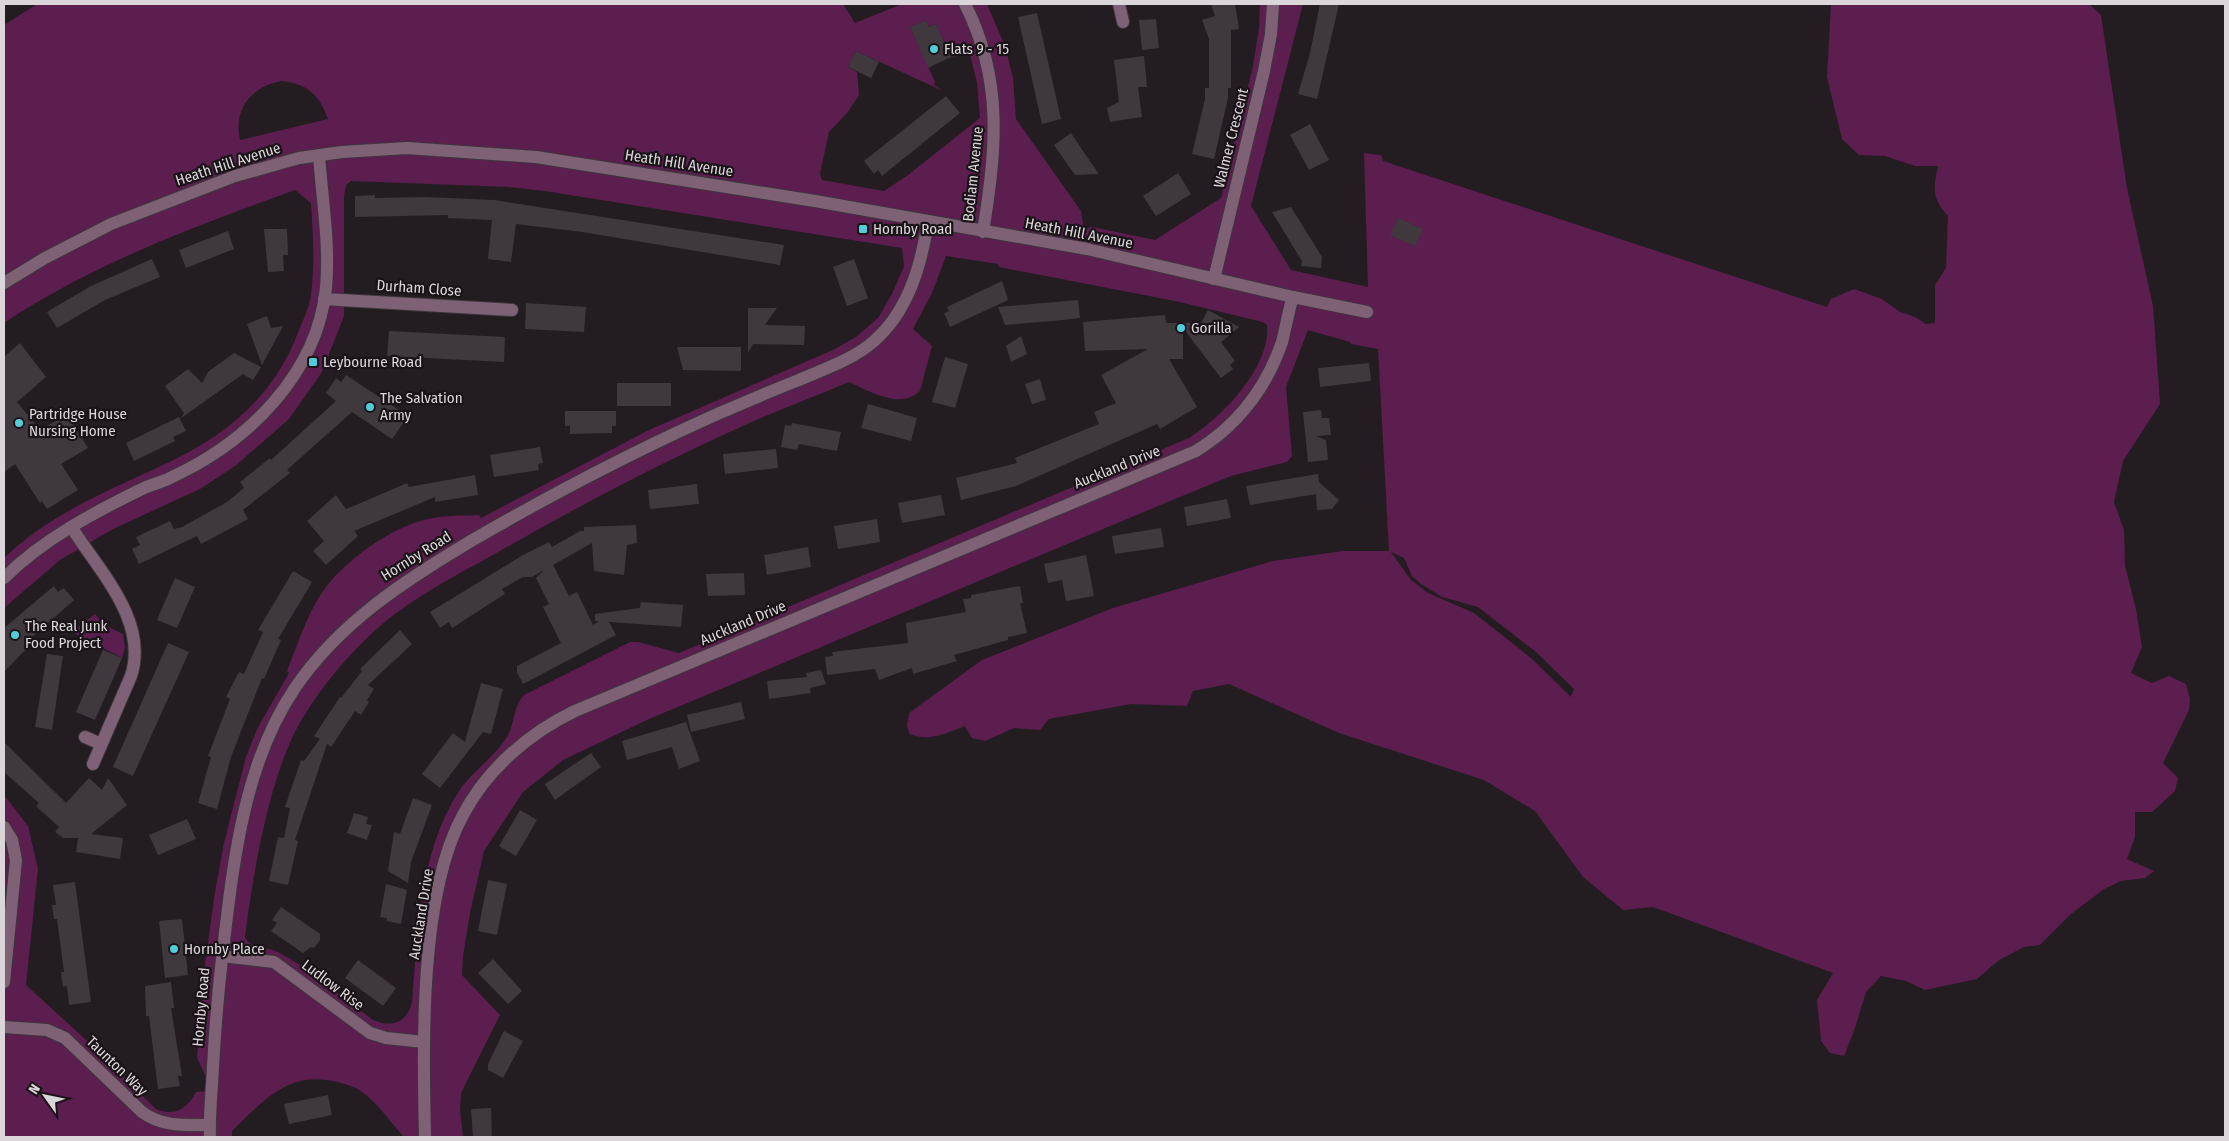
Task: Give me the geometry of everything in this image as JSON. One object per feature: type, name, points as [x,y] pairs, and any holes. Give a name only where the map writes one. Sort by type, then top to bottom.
[{"type":"street","name":"Bodiam Avenue","points":[[965,4],[986,56],[993,95],[994,147],[983,232]]},
{"type":"street","points":[[1120,4],[1123,22]]},
{"type":"street","name":"Walmer Crescent","points":[[1214,279],[1264,71],[1271,34],[1273,4]]},
{"type":"street","name":"Heath Hill Avenue","points":[[4,283],[78,240],[143,211],[251,170],[319,155],[407,148],[536,157],[815,201],[1086,249],[1366,312]]},
{"type":"street","points":[[4,578],[48,541],[117,502],[172,478],[200,462],[236,437],[260,417],[281,394],[300,367],[310,346],[324,299],[327,257],[319,155]]},
{"type":"street","name":"Hornby Road","points":[[209,1131],[216,1006],[232,876],[243,820],[262,754],[276,720],[296,687],[328,647],[380,599],[509,518],[652,443],[831,366],[869,346],[893,321],[911,288],[920,264],[928,222]]},
{"type":"street","name":"Auckland Drive","points":[[425,1137],[424,1042],[436,903],[449,848],[470,803],[482,785],[515,749],[543,728],[575,711],[1196,451],[1218,436],[1238,418],[1260,390],[1282,341],[1293,297]]},
{"type":"street","name":"Durham Close","points":[[324,299],[512,310]]},
{"type":"street","points":[[72,528],[123,607],[136,644],[135,664],[131,676],[93,764]]},
{"type":"street","points":[[85,737],[101,744]]},
{"type":"street","points":[[4,827],[12,840],[16,860],[4,982]]},
{"type":"street","name":"Ludlow Rise","points":[[222,956],[274,962],[370,1033],[391,1039],[424,1042]]},
{"type":"street","name":"Taunton Way","points":[[4,1027],[47,1030],[65,1038],[142,1112],[152,1118],[176,1125],[209,1131]]},
{"type":"shaded area","points":[[37,4],[843,4],[855,23],[902,4],[987,4],[1005,46],[1013,78],[1016,119],[1081,211],[1084,229],[1092,227],[1155,240],[1221,198],[1253,66],[1259,28],[1260,4],[1303,4],[1251,206],[1291,270],[1368,287],[1364,153],[1381,155],[1383,161],[1827,307],[1831,299],[1854,289],[1882,299],[1900,312],[1915,317],[1926,324],[1935,323],[1935,285],[1946,268],[1948,216],[1939,204],[1935,193],[1938,166],[1915,166],[1885,156],[1859,155],[1842,139],[1827,77],[1831,4],[2089,4],[2101,15],[2127,188],[2153,306],[2160,404],[2123,461],[2114,502],[2124,530],[2125,566],[2136,609],[2142,647],[2131,673],[2152,683],[2169,676],[2186,684],[2190,699],[2189,710],[2163,763],[2178,778],[2175,791],[2152,812],[2135,812],[2135,837],[2127,859],[2154,871],[2145,878],[2121,881],[2104,889],[2071,914],[2040,945],[2024,947],[1999,960],[1977,979],[1925,990],[1906,981],[1881,976],[1866,992],[1844,1056],[1830,1053],[1821,1041],[1817,1000],[1833,973],[1653,907],[1623,910],[1583,877],[1535,811],[1484,780],[1339,733],[1229,684],[1193,691],[1187,706],[1131,704],[1049,719],[1040,730],[1014,728],[985,741],[972,738],[965,726],[931,737],[910,734],[907,726],[909,713],[982,660],[1113,608],[1273,561],[1343,551],[1389,551],[1378,349],[1351,344],[1350,342],[1308,330],[1286,387],[1292,456],[1287,462],[1231,476],[649,719],[563,760],[523,792],[484,851],[470,913],[462,975],[500,1015],[461,1093],[460,1109],[463,1137],[404,1137],[379,1107],[360,1090],[337,1082],[320,1079],[305,1080],[278,1090],[232,1131],[232,1137],[4,1137],[4,795],[28,826],[38,869],[26,985],[85,1039],[156,1109],[175,1112],[189,1103],[196,1092],[213,1091],[197,1058],[204,972],[224,843],[246,757],[257,729],[289,673],[287,671],[311,612],[330,582],[355,557],[386,536],[402,528],[439,517],[479,515],[481,518],[649,430],[833,350],[856,337],[878,318],[892,294],[904,266],[902,248],[545,191],[509,187],[351,181],[346,185],[344,197],[344,316],[322,372],[289,419],[235,466],[200,489],[113,529],[60,560],[4,608],[4,558],[22,542],[41,528],[80,505],[186,454],[227,427],[262,394],[289,354],[309,303],[312,282],[313,237],[311,203],[295,190],[182,233],[109,264],[73,282],[4,323],[4,25]],"holes":[[[926,20],[929,27],[936,24],[951,57],[970,54],[977,83],[980,118],[908,175],[884,191],[822,180],[820,174],[829,132],[847,113],[859,95],[857,72],[848,67],[856,51],[943,91],[934,85],[935,82],[910,27]],[[281,81],[290,82],[305,88],[321,103],[328,119],[240,140],[239,119],[242,109],[253,94],[270,84]],[[946,256],[998,264],[999,267],[1175,301],[1263,322],[1267,325],[1266,341],[1253,374],[1242,389],[1216,417],[1189,438],[679,653],[638,642],[630,642],[524,695],[517,706],[508,735],[500,747],[459,791],[446,815],[436,840],[423,894],[412,1002],[406,1015],[398,1022],[386,1024],[373,1020],[291,959],[274,950],[255,946],[247,941],[245,937],[248,912],[257,858],[270,802],[287,750],[297,728],[320,692],[338,669],[367,638],[397,612],[466,570],[620,486],[756,420],[849,382],[884,397],[903,399],[912,396],[920,391],[932,346],[913,329],[932,293]],[[1391,552],[1404,558],[1412,576],[1421,584],[1442,597],[1478,607],[1536,652],[1574,689],[1571,697],[1531,658],[1474,613],[1428,593],[1411,580]]]},
{"type":"shaded area","points":[[95,614],[104,625],[123,634],[125,648],[122,658],[72,632]]},
{"type":"building","points":[[1211,4],[1235,4],[1239,29],[1231,30],[1231,88],[1228,88],[1228,98],[1214,159],[1192,154],[1205,99],[1205,88],[1209,88],[1209,39],[1202,20],[1215,16]]},
{"type":"building","points":[[1320,4],[1339,4],[1317,99],[1298,94],[1310,53]]},
{"type":"building","points":[[1037,13],[1061,119],[1042,124],[1018,17]]},
{"type":"building","points":[[1156,19],[1159,48],[1142,50],[1139,20]]},
{"type":"building","name":"Flats 9 - 15","points":[[926,20],[929,27],[936,24],[951,57],[928,68],[910,27]]},
{"type":"building","points":[[856,51],[879,62],[871,78],[848,67]]},
{"type":"building","points":[[1144,56],[1147,87],[1138,87],[1142,117],[1110,122],[1107,108],[1119,102],[1114,60]]},
{"type":"building","points":[[946,96],[960,113],[882,176],[878,170],[874,174],[864,161]]},
{"type":"building","points":[[1310,124],[1329,160],[1309,170],[1290,135]]},
{"type":"building","points":[[1071,133],[1099,174],[1075,175],[1054,145]]},
{"type":"building","points":[[1178,173],[1191,194],[1156,216],[1143,196]]},
{"type":"building","points":[[375,195],[375,198],[425,197],[494,200],[784,245],[780,265],[582,232],[516,224],[511,262],[488,259],[492,220],[448,218],[448,215],[355,217],[355,196]]},
{"type":"building","points":[[1291,207],[1322,257],[1321,268],[1301,266],[1302,261],[1272,212]]},
{"type":"building","points":[[1398,218],[1423,229],[1415,246],[1390,235]]},
{"type":"building","points":[[264,229],[287,229],[288,255],[283,255],[284,271],[268,272]]},
{"type":"building","points":[[228,231],[234,249],[186,268],[179,250]]},
{"type":"building","points":[[152,259],[160,277],[105,300],[57,328],[47,312],[91,286]]},
{"type":"building","points":[[854,259],[868,298],[847,306],[833,267]]},
{"type":"building","points":[[1002,281],[1008,300],[950,327],[944,313],[949,311],[947,307]]},
{"type":"building","points":[[1078,300],[1080,318],[1053,321],[1005,325],[998,307]]},
{"type":"building","points":[[526,303],[586,307],[584,332],[525,329]]},
{"type":"building","points":[[748,308],[777,308],[765,325],[805,326],[804,345],[753,344],[748,353]]},
{"type":"building","points":[[1208,310],[1239,327],[1221,342],[1235,361],[1230,365],[1233,369],[1221,378],[1183,328],[1183,359],[1169,359],[1197,407],[1160,429],[1157,424],[1016,486],[961,500],[956,478],[1017,463],[1015,458],[1099,424],[1094,412],[1116,403],[1101,375],[1148,349],[1085,351],[1083,322],[1165,315],[1166,323],[1201,323]]},
{"type":"building","points":[[267,316],[271,328],[283,326],[262,365],[247,324]]},
{"type":"building","points":[[389,331],[505,337],[504,362],[387,356]]},
{"type":"building","points":[[1021,336],[1027,354],[1011,362],[1006,346]]},
{"type":"building","name":"Partridge House Nursing Home","points":[[20,343],[46,377],[17,402],[40,430],[67,414],[88,448],[61,464],[78,490],[47,509],[42,501],[40,503],[15,464],[4,472],[4,357]]},
{"type":"building","points":[[677,347],[741,347],[741,371],[683,370]]},
{"type":"building","points":[[234,353],[261,367],[253,380],[243,374],[180,419],[184,413],[165,386],[188,369],[202,383],[208,372]]},
{"type":"building","points":[[945,357],[968,364],[955,408],[932,402]]},
{"type":"building","points":[[1369,363],[1371,381],[1320,387],[1318,368]]},
{"type":"building","points":[[346,375],[408,416],[392,439],[352,412],[287,470],[290,473],[243,510],[248,519],[201,544],[197,536],[139,564],[132,549],[140,545],[136,537],[170,521],[174,529],[182,527],[227,502],[244,488],[240,482],[270,458],[271,460],[336,401],[326,393],[336,378],[341,382]]},
{"type":"building","points":[[1040,379],[1046,400],[1032,404],[1025,384]]},
{"type":"building","points":[[617,383],[671,383],[671,406],[617,406]]},
{"type":"building","points":[[868,404],[917,418],[911,441],[861,428]]},
{"type":"building","points":[[1321,410],[1322,418],[1329,418],[1331,435],[1316,436],[1326,440],[1328,460],[1308,462],[1303,412]]},
{"type":"building","points":[[565,411],[616,411],[616,426],[612,426],[612,433],[570,434],[570,426],[565,426]]},
{"type":"building","points":[[179,417],[186,431],[173,437],[175,441],[134,461],[126,443]]},
{"type":"building","points":[[792,423],[841,432],[837,451],[799,444],[797,450],[781,447],[785,425],[791,426]]},
{"type":"building","points":[[540,447],[543,463],[538,464],[539,470],[494,477],[490,455]]},
{"type":"building","points":[[776,449],[778,468],[725,474],[723,454]]},
{"type":"building","points":[[1318,474],[1319,482],[1339,500],[1332,509],[1317,510],[1316,494],[1250,505],[1246,486]]},
{"type":"building","points":[[475,475],[478,495],[435,502],[435,497],[354,531],[358,536],[326,565],[313,551],[324,541],[307,521],[336,495],[346,509],[407,483],[409,487]]},
{"type":"building","points":[[697,484],[699,504],[650,509],[648,490]]},
{"type":"building","points":[[941,495],[945,515],[902,523],[898,503]]},
{"type":"building","points":[[1227,499],[1231,518],[1187,526],[1184,507]]},
{"type":"building","points":[[877,519],[880,542],[838,549],[834,526]]},
{"type":"building","points":[[636,525],[637,543],[627,545],[624,575],[594,571],[592,543],[553,565],[569,596],[577,592],[593,625],[599,621],[595,621],[595,614],[640,608],[641,602],[683,605],[681,627],[609,622],[616,635],[523,684],[517,672],[517,666],[561,643],[543,607],[549,604],[536,578],[544,570],[532,577],[523,577],[502,589],[505,594],[452,628],[449,622],[440,628],[430,612],[523,555],[549,542],[552,547],[580,531],[584,531],[584,527]]},
{"type":"building","points":[[1161,528],[1164,547],[1115,554],[1112,536]]},
{"type":"building","points":[[808,547],[811,567],[767,575],[764,555]]},
{"type":"building","points":[[1086,555],[1094,596],[1066,601],[1062,580],[1048,583],[1044,564]]},
{"type":"building","points":[[293,571],[312,582],[278,639],[281,640],[264,679],[262,678],[231,757],[217,809],[198,803],[211,757],[208,756],[230,699],[226,697],[239,672],[244,674],[263,632],[258,630]]},
{"type":"building","points":[[744,573],[745,595],[708,596],[706,574]]},
{"type":"building","points":[[175,578],[195,587],[177,628],[157,620]]},
{"type":"building","points":[[54,586],[58,592],[64,588],[74,600],[31,638],[34,641],[4,672],[4,628]]},
{"type":"building","points":[[1020,586],[1023,603],[1020,603],[1027,633],[1008,637],[1008,640],[954,655],[957,661],[913,674],[912,668],[879,680],[875,669],[827,675],[825,657],[833,656],[832,652],[908,643],[906,623],[966,612],[963,599],[971,598],[971,595]]},
{"type":"building","points":[[400,630],[412,644],[368,685],[374,689],[361,715],[355,711],[331,747],[327,744],[295,840],[298,841],[288,885],[269,881],[278,837],[284,838],[290,808],[285,807],[301,760],[304,761],[320,739],[314,736],[340,697],[362,671],[360,669]]},
{"type":"building","points":[[168,643],[189,652],[133,776],[113,767]]},
{"type":"building","points":[[103,650],[122,658],[95,720],[76,712]]},
{"type":"building","points":[[47,654],[63,656],[52,730],[35,727]]},
{"type":"building","points":[[821,670],[826,684],[810,688],[811,693],[769,699],[767,681],[807,677],[806,673]]},
{"type":"building","points":[[481,683],[503,689],[491,734],[483,732],[440,788],[422,774],[453,733],[465,742]]},
{"type":"building","points":[[741,702],[745,719],[691,732],[687,715]]},
{"type":"building","points":[[686,722],[700,761],[679,769],[672,747],[627,760],[622,741]]},
{"type":"building","points":[[4,742],[66,803],[89,778],[102,790],[108,778],[127,805],[91,834],[123,838],[120,859],[76,852],[78,838],[63,838],[55,832],[59,827],[36,806],[39,803],[4,772]]},
{"type":"building","points":[[591,753],[601,767],[555,800],[545,784]]},
{"type":"building","points":[[413,798],[432,805],[411,862],[408,883],[388,871],[394,832],[400,834]]},
{"type":"building","points":[[520,810],[537,820],[516,856],[499,846]]},
{"type":"building","points":[[354,813],[368,817],[366,824],[372,825],[367,840],[347,833]]},
{"type":"building","points":[[187,819],[196,839],[158,855],[149,835]]},
{"type":"building","points":[[488,880],[507,884],[497,935],[478,931]]},
{"type":"building","points":[[75,882],[91,1002],[69,1005],[67,986],[63,987],[61,972],[64,972],[57,919],[54,919],[52,905],[56,905],[53,885]]},
{"type":"building","points":[[386,884],[407,890],[401,924],[387,921],[387,918],[380,917]]},
{"type":"building","points":[[281,907],[320,934],[320,940],[314,948],[311,947],[303,953],[271,931],[277,923],[272,920]]},
{"type":"building","name":"Hornby Place","points":[[182,919],[188,975],[165,978],[159,921]]},
{"type":"building","points":[[493,959],[522,991],[508,1004],[478,973]]},
{"type":"building","points":[[358,960],[396,988],[383,1006],[345,978]]},
{"type":"building","points":[[171,982],[174,1008],[171,1008],[182,1076],[178,1076],[180,1086],[158,1089],[149,1016],[146,1016],[145,986]]},
{"type":"building","points":[[504,1031],[523,1041],[503,1078],[488,1070],[488,1064]]},
{"type":"building","points":[[328,1095],[332,1115],[289,1124],[284,1104]]},
{"type":"building","points":[[491,1108],[492,1137],[473,1137],[471,1109]]},
{"type":"place","name":"Flats 9 - 15","points":[[934,49]]},
{"type":"place","name":"Hornby Road","points":[[863,229]]},
{"type":"place","name":"Gorilla","points":[[1181,328]]},
{"type":"place","name":"Leybourne Road","points":[[313,362]]},
{"type":"place","name":"The Salvation Army","points":[[370,407]]},
{"type":"place","name":"Partridge House Nursing Home","points":[[19,423]]},
{"type":"place","name":"The Real Junk Food Project","points":[[15,635]]},
{"type":"place","name":"Hornby Place","points":[[174,949]]}]
